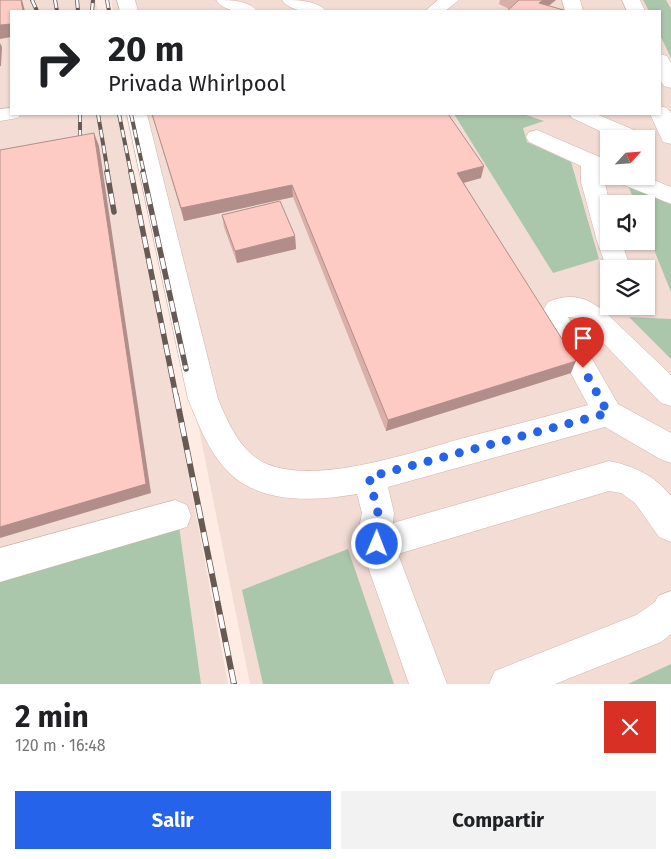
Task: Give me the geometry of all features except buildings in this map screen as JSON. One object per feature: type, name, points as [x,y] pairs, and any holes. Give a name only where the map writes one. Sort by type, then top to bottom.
[{"type":"street","points":[[224,0],[246,10]]},
{"type":"street","points":[[291,0],[315,10]]},
{"type":"street","points":[[435,10],[450,0]]},
{"type":"street","points":[[661,114],[671,137]]},
{"type":"street","points":[[137,115],[203,398],[221,440],[238,462],[260,477],[286,484],[310,484],[369,477],[608,413]]},
{"type":"street","points":[[588,115],[618,130]]},
{"type":"street","points":[[537,137],[600,167],[592,182],[600,209]]},
{"type":"street","points":[[655,147],[671,154]]},
{"type":"street","points":[[644,185],[671,196]]},
{"type":"street","points":[[671,394],[596,318],[575,306],[565,306],[554,314],[555,320],[608,413],[671,449]]},
{"type":"street","points":[[377,544],[609,476],[624,478],[641,486],[655,500],[671,526]]},
{"type":"street","points":[[369,477],[378,513],[375,533],[377,544],[428,684]]},
{"type":"street","points":[[0,565],[175,516]]},
{"type":"street","points":[[508,684],[648,629],[668,615],[671,609]]},
{"type":"shaded area","points":[[0,0],[95,0],[98,10],[10,10],[10,115],[120,115],[228,684],[0,684]]},
{"type":"shaded area","points":[[111,0],[671,0],[671,684],[250,684],[136,115],[661,115],[661,10],[113,10]]},
{"type":"green space","points":[[643,0],[666,0],[671,9],[671,58],[661,37],[661,10],[648,10]]},
{"type":"green space","points":[[455,115],[526,115],[544,121],[523,128],[527,142],[571,162],[599,259],[553,273]]},
{"type":"green space","points":[[628,185],[634,185],[655,195],[632,195]]},
{"type":"green space","points":[[655,195],[671,203],[671,292],[654,250]]},
{"type":"green space","points":[[629,317],[671,319],[671,359]]},
{"type":"green space","points":[[178,519],[201,684],[0,684],[0,572]]},
{"type":"green space","points":[[348,549],[394,684],[263,684],[242,590]]},
{"type":"green space","points":[[671,664],[671,684],[628,684]]},
{"type":"railway","points":[[32,0],[37,10]]},
{"type":"railway","points":[[55,0],[57,10]]},
{"type":"railway","points":[[77,0],[78,10]]},
{"type":"railway","points":[[92,10],[93,0]]},
{"type":"railway","points":[[107,0],[109,10]]},
{"type":"railway","points":[[80,115],[80,143]]},
{"type":"railway","points":[[98,115],[108,173]]},
{"type":"railway","points":[[119,115],[131,173]]},
{"type":"railway","points":[[131,115],[144,173]]},
{"type":"railway","points":[[107,172],[114,212]]},
{"type":"railway","points":[[131,172],[176,396]]},
{"type":"railway","points":[[143,172],[186,369]]},
{"type":"railway","points":[[176,395],[234,684]]},
{"type":"route","points":[[377,544],[375,533],[378,513],[369,477],[608,413],[583,368]]}]
